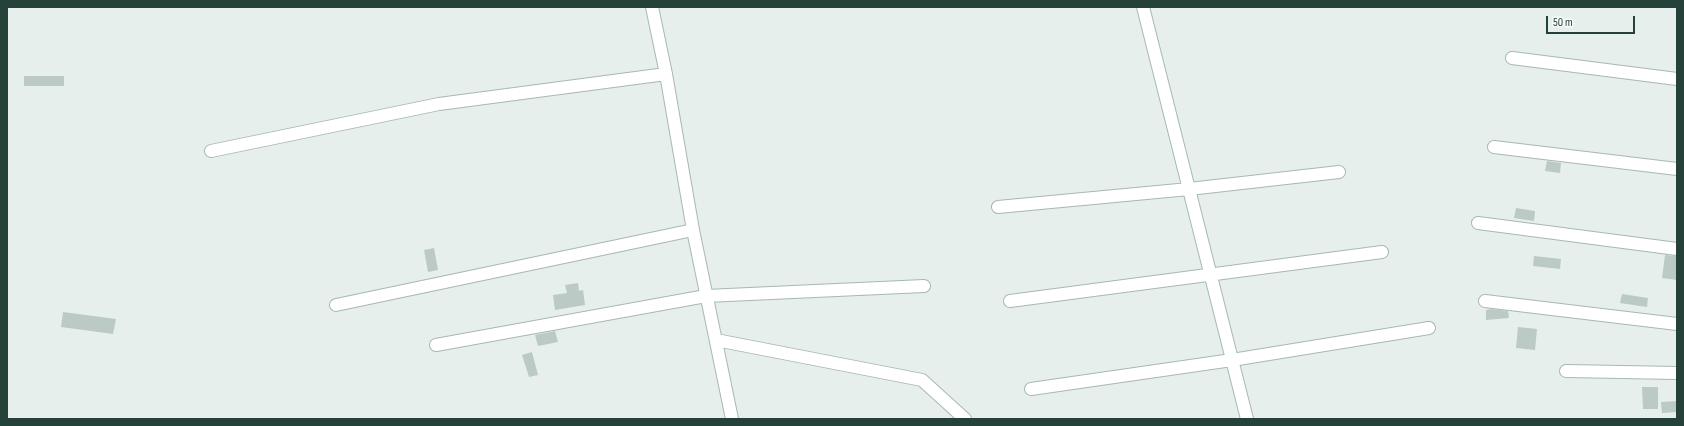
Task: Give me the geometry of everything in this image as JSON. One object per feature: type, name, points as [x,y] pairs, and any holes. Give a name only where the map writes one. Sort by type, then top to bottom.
[{"type":"street","points":[[652,7],[666,74],[693,230],[732,419]]},
{"type":"street","points":[[1143,7],[1247,419]]},
{"type":"street","points":[[1512,58],[1677,79]]},
{"type":"street","points":[[211,151],[439,104],[666,74]]},
{"type":"street","points":[[1494,147],[1677,169]]},
{"type":"street","points":[[998,207],[1189,189],[1339,172]]},
{"type":"street","points":[[1478,223],[1677,249]]},
{"type":"street","points":[[336,305],[693,230]]},
{"type":"street","points":[[1010,302],[1382,252]]},
{"type":"street","points":[[436,345],[706,296],[924,286]]},
{"type":"street","points":[[1485,302],[1677,324]]},
{"type":"street","points":[[1031,389],[1232,360],[1429,328]]},
{"type":"street","points":[[716,340],[922,380],[965,419]]},
{"type":"street","points":[[1566,371],[1677,373]]},
{"type":"building","points":[[24,76],[64,76],[64,86],[24,86]]},
{"type":"building","points":[[1547,161],[1561,163],[1560,173],[1545,171]]},
{"type":"building","points":[[1516,208],[1535,211],[1534,221],[1514,218]]},
{"type":"building","points":[[434,248],[438,270],[428,272],[424,250]]},
{"type":"building","points":[[1665,255],[1677,256],[1677,280],[1662,278]]},
{"type":"building","points":[[1534,256],[1561,259],[1560,269],[1533,266]]},
{"type":"building","points":[[578,283],[579,291],[583,290],[585,305],[555,310],[553,295],[567,293],[565,285]]},
{"type":"building","points":[[1622,294],[1648,298],[1647,307],[1620,303]]},
{"type":"building","points":[[1491,309],[1508,311],[1509,318],[1486,320],[1486,310]]},
{"type":"building","points":[[63,312],[116,319],[113,334],[61,327]]},
{"type":"building","points":[[1518,327],[1537,329],[1535,350],[1516,348]]},
{"type":"building","points":[[555,331],[558,342],[538,346],[535,335]]},
{"type":"building","points":[[532,352],[538,375],[529,377],[522,355]]},
{"type":"building","points":[[1642,387],[1658,387],[1658,409],[1643,409]]},
{"type":"building","points":[[1677,401],[1677,412],[1662,413],[1661,402]]}]
